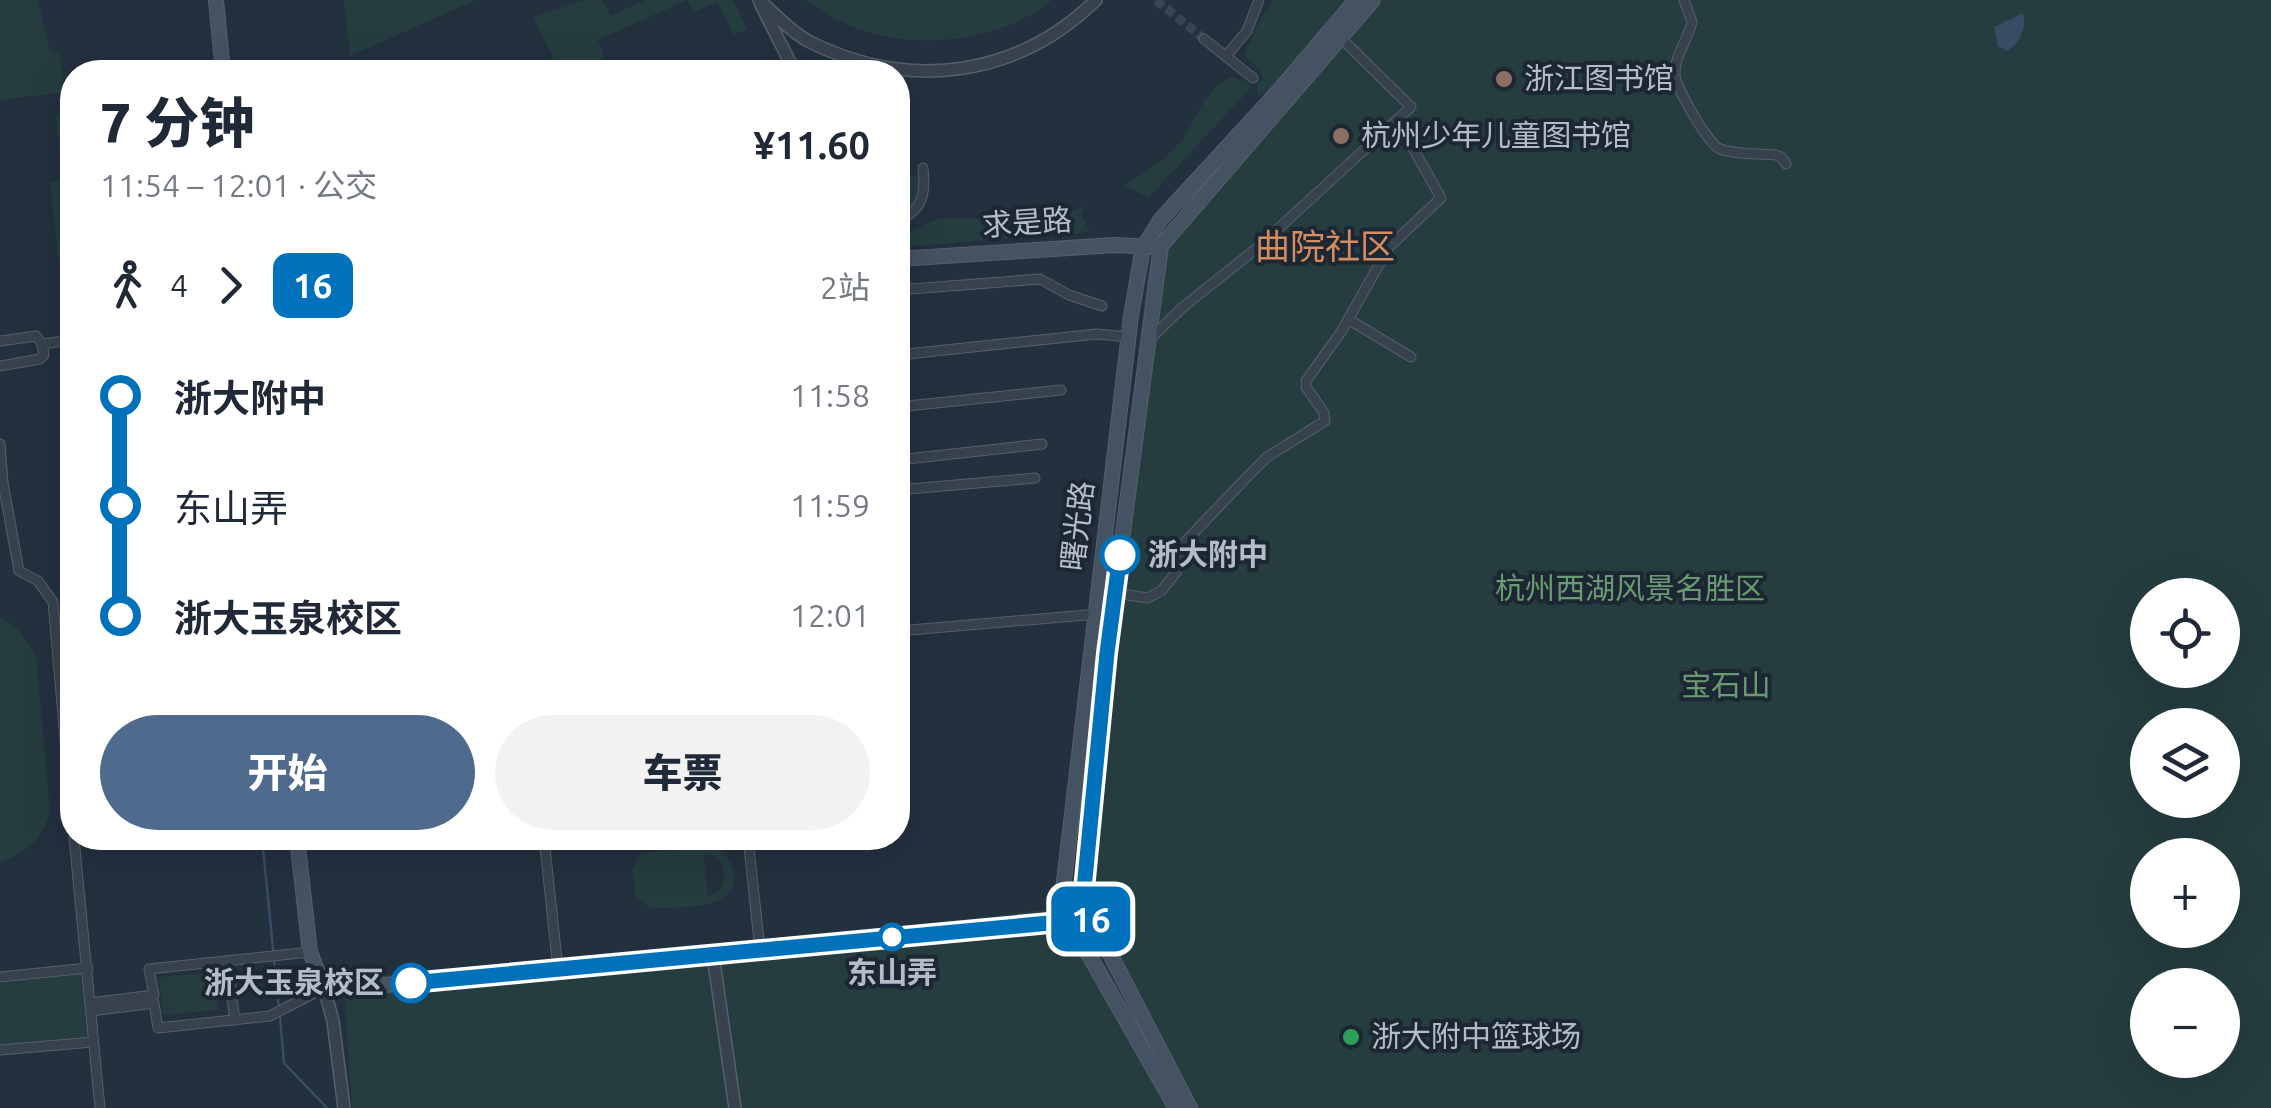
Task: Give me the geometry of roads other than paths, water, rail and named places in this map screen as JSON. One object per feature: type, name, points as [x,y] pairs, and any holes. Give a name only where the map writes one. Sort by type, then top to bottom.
[{"type":"main road","points":[[216,0],[221,60]]},
{"type":"main road","name":"曙光路","points":[[1176,1108],[1069,920],[1063,890],[1128,337],[1144,247],[1161,218],[1276,94],[1356,0]]},
{"type":"main road","points":[[1161,246],[1373,0]]},
{"type":"main road","name":"求是路","points":[[910,259],[1114,245],[1161,246]]},
{"type":"main road","name":"曙光路","points":[[1161,246],[1112,615],[1084,889],[1092,919],[1190,1108]]},
{"type":"main road","points":[[298,850],[310,952],[324,988],[331,990],[1092,919]]},
{"type":"street","points":[[759,0],[809,42],[857,60]]},
{"type":"street","points":[[759,0],[789,60]]},
{"type":"street","points":[[910,68],[944,72],[995,62],[1042,42],[1096,0]]},
{"type":"street","points":[[1226,56],[1247,31],[1259,0]]},
{"type":"street","points":[[1684,0],[1692,22],[1677,58],[1675,74],[1682,94],[1710,140],[1720,149],[1776,155],[1786,164]]},
{"type":"street","points":[[1204,39],[1253,78]]},
{"type":"street","points":[[1146,343],[1411,107],[1342,39]]},
{"type":"street","points":[[1115,593],[1148,598],[1162,590],[1176,571],[1180,546],[1267,457],[1325,421],[1306,380],[1390,247],[1441,198],[1397,120]]},
{"type":"street","points":[[910,215],[922,201],[923,168]]},
{"type":"street","points":[[910,289],[1040,279],[1069,295],[1102,306]]},
{"type":"street","points":[[1348,319],[1412,357]]},
{"type":"street","points":[[910,355],[1097,334],[1128,337]]},
{"type":"street","points":[[0,341],[36,336],[44,355],[0,366]]},
{"type":"street","points":[[43,346],[60,344]]},
{"type":"street","points":[[910,406],[1061,390]]},
{"type":"street","points":[[0,444],[19,571],[38,581],[53,602],[60,682]]},
{"type":"street","points":[[910,459],[1042,444]]},
{"type":"street","points":[[910,489],[1035,478]]},
{"type":"street","points":[[910,630],[1112,615]]},
{"type":"street","points":[[75,850],[100,1108]]},
{"type":"street","points":[[545,850],[558,969]]},
{"type":"street","points":[[749,850],[760,950]]},
{"type":"street","points":[[310,952],[150,968],[158,1028],[273,1014],[324,988],[333,1021],[344,1108]]},
{"type":"street","points":[[714,954],[735,1108]]},
{"type":"street","points":[[227,961],[235,1020]]},
{"type":"street","points":[[0,977],[88,968]]},
{"type":"street","points":[[90,1007],[154,999]]},
{"type":"street","points":[[0,1050],[93,1042]]},
{"type":"water","points":[[2023,13],[2021,35],[2006,51],[1998,46],[1994,27]]},
{"type":"waterway","points":[[263,850],[279,1009]]},
{"type":"waterway","points":[[280,1017],[284,1063],[327,1108]]},
{"type":"tunnel","points":[[1156,0],[1204,39]]},
{"type":"place","name":"浙江图书馆","points":[[1504,79]]},
{"type":"place","name":"杭州少年儿童图书馆","points":[[1341,136]]},
{"type":"place","name":"浙大附中","points":[[1120,555]]},
{"type":"place","name":"东山弄","points":[[892,937]]},
{"type":"place","name":"浙大玉泉校区","points":[[411,983]]},
{"type":"place","name":"浙大附中篮球场","points":[[1351,1037]]},
{"type":"district","name":"曲院社区","points":[[1325,247]]},
{"type":"park label","name":"杭州西湖风景名胜区","points":[[1630,589]]},
{"type":"park label","name":"宝石山","points":[[1726,686]]}]
